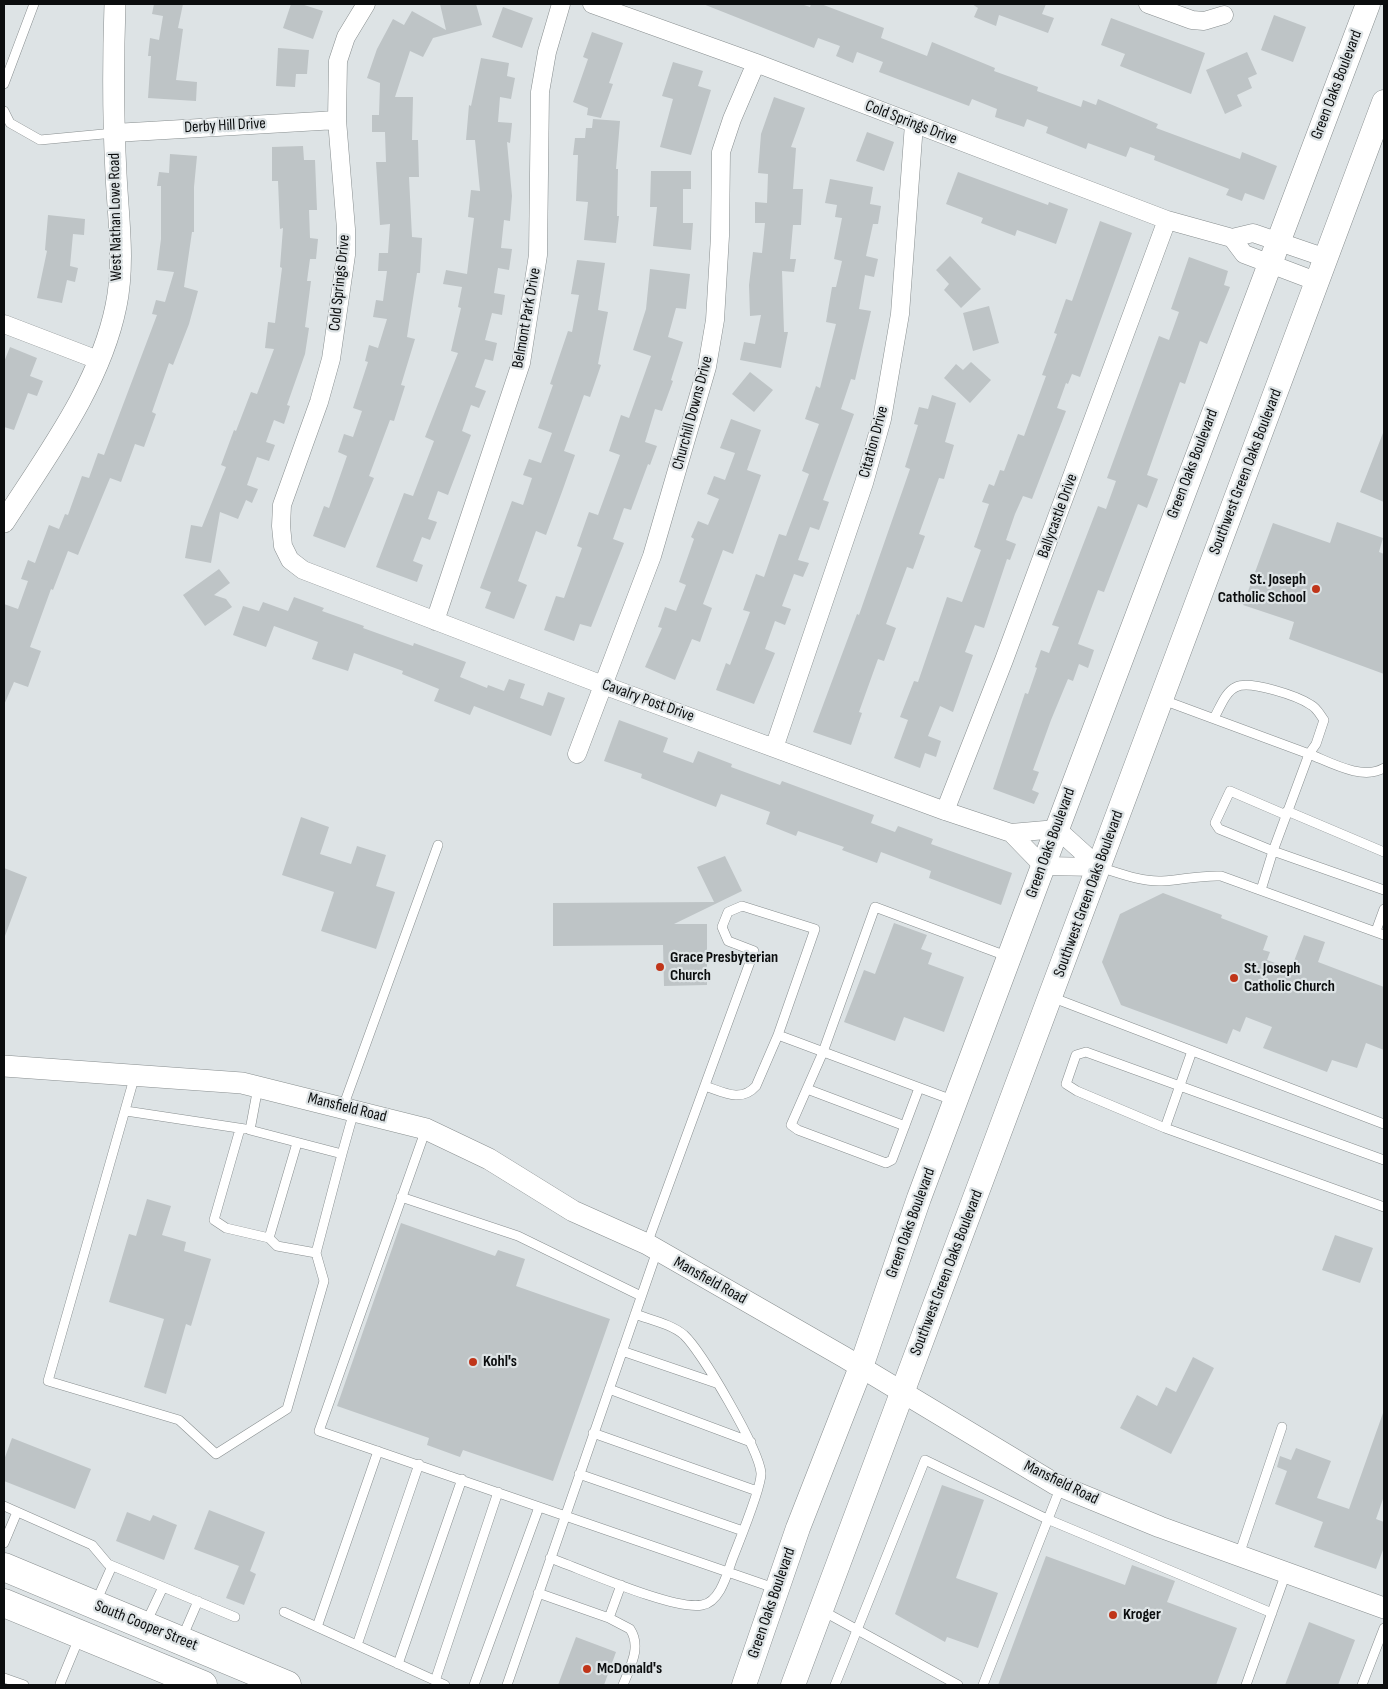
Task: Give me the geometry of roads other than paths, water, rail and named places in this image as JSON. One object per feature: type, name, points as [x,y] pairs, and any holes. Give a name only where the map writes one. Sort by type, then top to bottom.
[{"type":"main road","name":"Green Oaks Boulevard","points":[[744,1685],[777,1590],[861,1367],[1056,829],[1368,4]]},
{"type":"main road","name":"Southwest Green Oaks Boulevard","points":[[793,1685],[1384,102]]},
{"type":"main road","name":"South Cooper Street","points":[[4,1567],[287,1685]]},
{"type":"main road","name":"South Cooper Street","points":[[4,1603],[200,1685]]},
{"type":"street","name":"West Nathan Lowe Road","points":[[4,522],[76,408],[98,360],[117,305],[120,265],[112,81],[115,4]]},
{"type":"street","name":"Cold Springs Drive","points":[[290,560],[283,546],[281,526],[282,505],[319,402],[331,359],[346,255],[346,229],[337,120],[338,61],[346,36],[366,4]]},
{"type":"street","name":"Belmont Park Drive","points":[[435,621],[521,363],[538,255],[540,92],[547,52],[561,4]]},
{"type":"street","name":"Cold Springs Drive","points":[[592,4],[756,63],[1167,220],[1232,238],[1253,233],[1326,258]]},
{"type":"street","points":[[1148,4],[1192,20],[1204,21],[1224,14]]},
{"type":"street","name":"Churchill Downs Drive","points":[[577,754],[652,556],[706,367],[715,320],[720,236],[721,152],[732,119],[756,63]]},
{"type":"street","name":"Derby Hill Drive","points":[[114,133],[337,120]]},
{"type":"street","name":"Citation Drive","points":[[774,748],[864,483],[882,419],[900,314],[914,124]]},
{"type":"street","name":"Ballycastle Drive","points":[[945,811],[1004,660],[1167,220]]},
{"type":"street","points":[[1232,238],[1244,254],[1318,282]]},
{"type":"street","points":[[4,324],[98,360]]},
{"type":"street","name":"Cavalry Post Drive","points":[[290,560],[303,570],[435,621],[945,811],[1011,833],[1056,829]]},
{"type":"street","points":[[1056,829],[1099,867]]},
{"type":"street","name":"Cavalry Post Drive","points":[[1011,833],[1043,866]]},
{"type":"street","points":[[1043,866],[1099,867]]},
{"type":"street","name":"Mansfield Road","points":[[4,1066],[242,1083],[426,1129],[489,1159],[573,1211],[652,1248],[861,1367],[1061,1486],[1160,1527],[1384,1608]]},
{"type":"lane","points":[[4,84],[34,4]]},
{"type":"lane","points":[[4,111],[10,123],[40,140],[114,133]]},
{"type":"lane","points":[[1214,718],[1230,692],[1237,686],[1249,684],[1263,686],[1311,705],[1324,720],[1316,744],[1309,754],[1286,813],[1261,890]]},
{"type":"lane","points":[[1160,699],[1362,772],[1375,772],[1384,768]]},
{"type":"lane","points":[[1384,852],[1230,791],[1215,823],[1219,829],[1273,851],[1384,890]]},
{"type":"lane","points":[[135,1075],[48,1381],[179,1420],[216,1454],[287,1409],[324,1280],[316,1253],[342,1154],[348,1108],[438,845]]},
{"type":"lane","points":[[1099,867],[1140,879],[1161,881],[1201,875],[1221,876],[1380,933],[1384,909]]},
{"type":"lane","points":[[507,1685],[641,1296],[652,1248],[705,1086],[754,951],[728,940],[722,927],[728,912],[742,906],[814,929],[802,969],[778,1035],[756,1086],[744,1096],[734,1096],[705,1086]]},
{"type":"lane","points":[[919,1088],[892,1160],[886,1163],[798,1130],[791,1125],[823,1052],[875,907],[1009,957]]},
{"type":"lane","points":[[1050,997],[1384,1124]]},
{"type":"lane","points":[[778,1035],[956,1101]]},
{"type":"lane","points":[[1165,1128],[1178,1086],[1192,1051]]},
{"type":"lane","points":[[1384,1160],[1086,1052],[1076,1055],[1066,1084],[1077,1091],[1165,1128],[1384,1207]]},
{"type":"lane","points":[[250,1130],[258,1087]]},
{"type":"lane","points":[[807,1089],[905,1126]]},
{"type":"lane","points":[[126,1111],[250,1130],[342,1154]]},
{"type":"lane","points":[[240,1129],[214,1220],[226,1228],[269,1238],[278,1246],[316,1253]]},
{"type":"lane","points":[[426,1129],[320,1431],[777,1590]]},
{"type":"lane","points":[[269,1238],[297,1142]]},
{"type":"lane","points":[[401,1197],[518,1236],[641,1296]]},
{"type":"lane","points":[[550,1558],[675,1604],[702,1605],[714,1598],[728,1572],[757,1491],[761,1474],[757,1456],[751,1442],[692,1344],[682,1334],[663,1324],[635,1314]]},
{"type":"lane","points":[[622,1351],[716,1383]]},
{"type":"lane","points":[[609,1389],[751,1442]]},
{"type":"lane","points":[[1239,1556],[1282,1427]]},
{"type":"lane","points":[[593,1433],[757,1491]]},
{"type":"lane","points":[[317,1627],[378,1450]]},
{"type":"lane","points":[[835,1685],[856,1628],[925,1460],[1047,1519],[1272,1613]]},
{"type":"lane","points":[[357,1645],[419,1464]]},
{"type":"lane","points":[[579,1474],[743,1531]]},
{"type":"lane","points":[[398,1664],[462,1480]]},
{"type":"lane","points":[[983,1685],[1061,1486]]},
{"type":"lane","points":[[436,1681],[498,1492]]},
{"type":"lane","points":[[4,1506],[92,1545],[112,1566],[236,1617]]},
{"type":"lane","points":[[474,1685],[539,1506]]},
{"type":"lane","points":[[4,1543],[17,1512]]},
{"type":"lane","points":[[95,1605],[112,1566]]},
{"type":"lane","points":[[1246,1685],[1286,1573]]},
{"type":"lane","points":[[609,1618],[621,1585]]},
{"type":"lane","points":[[145,1625],[162,1587]]},
{"type":"lane","points":[[538,1593],[609,1618],[630,1628],[636,1644],[634,1656],[623,1685]]},
{"type":"lane","points":[[181,1640],[198,1601]]},
{"type":"lane","points":[[821,1610],[958,1685]]},
{"type":"lane","points":[[284,1612],[445,1685]]},
{"type":"lane","points":[[1362,1685],[1384,1628]]},
{"type":"lane","points":[[61,1685],[81,1635]]},
{"type":"lane","points":[[4,1678],[24,1685]]},
{"type":"place","name":"St. Joseph Catholic School","points":[[1316,589]]},
{"type":"place","name":"Grace Presbyterian Church","points":[[660,967]]},
{"type":"place","name":"St. Joseph Catholic Church","points":[[1234,978]]},
{"type":"place","name":"Kohl's","points":[[473,1362]]},
{"type":"place","name":"Kroger","points":[[1113,1615]]},
{"type":"place","name":"McDonald's","points":[[587,1669]]}]
